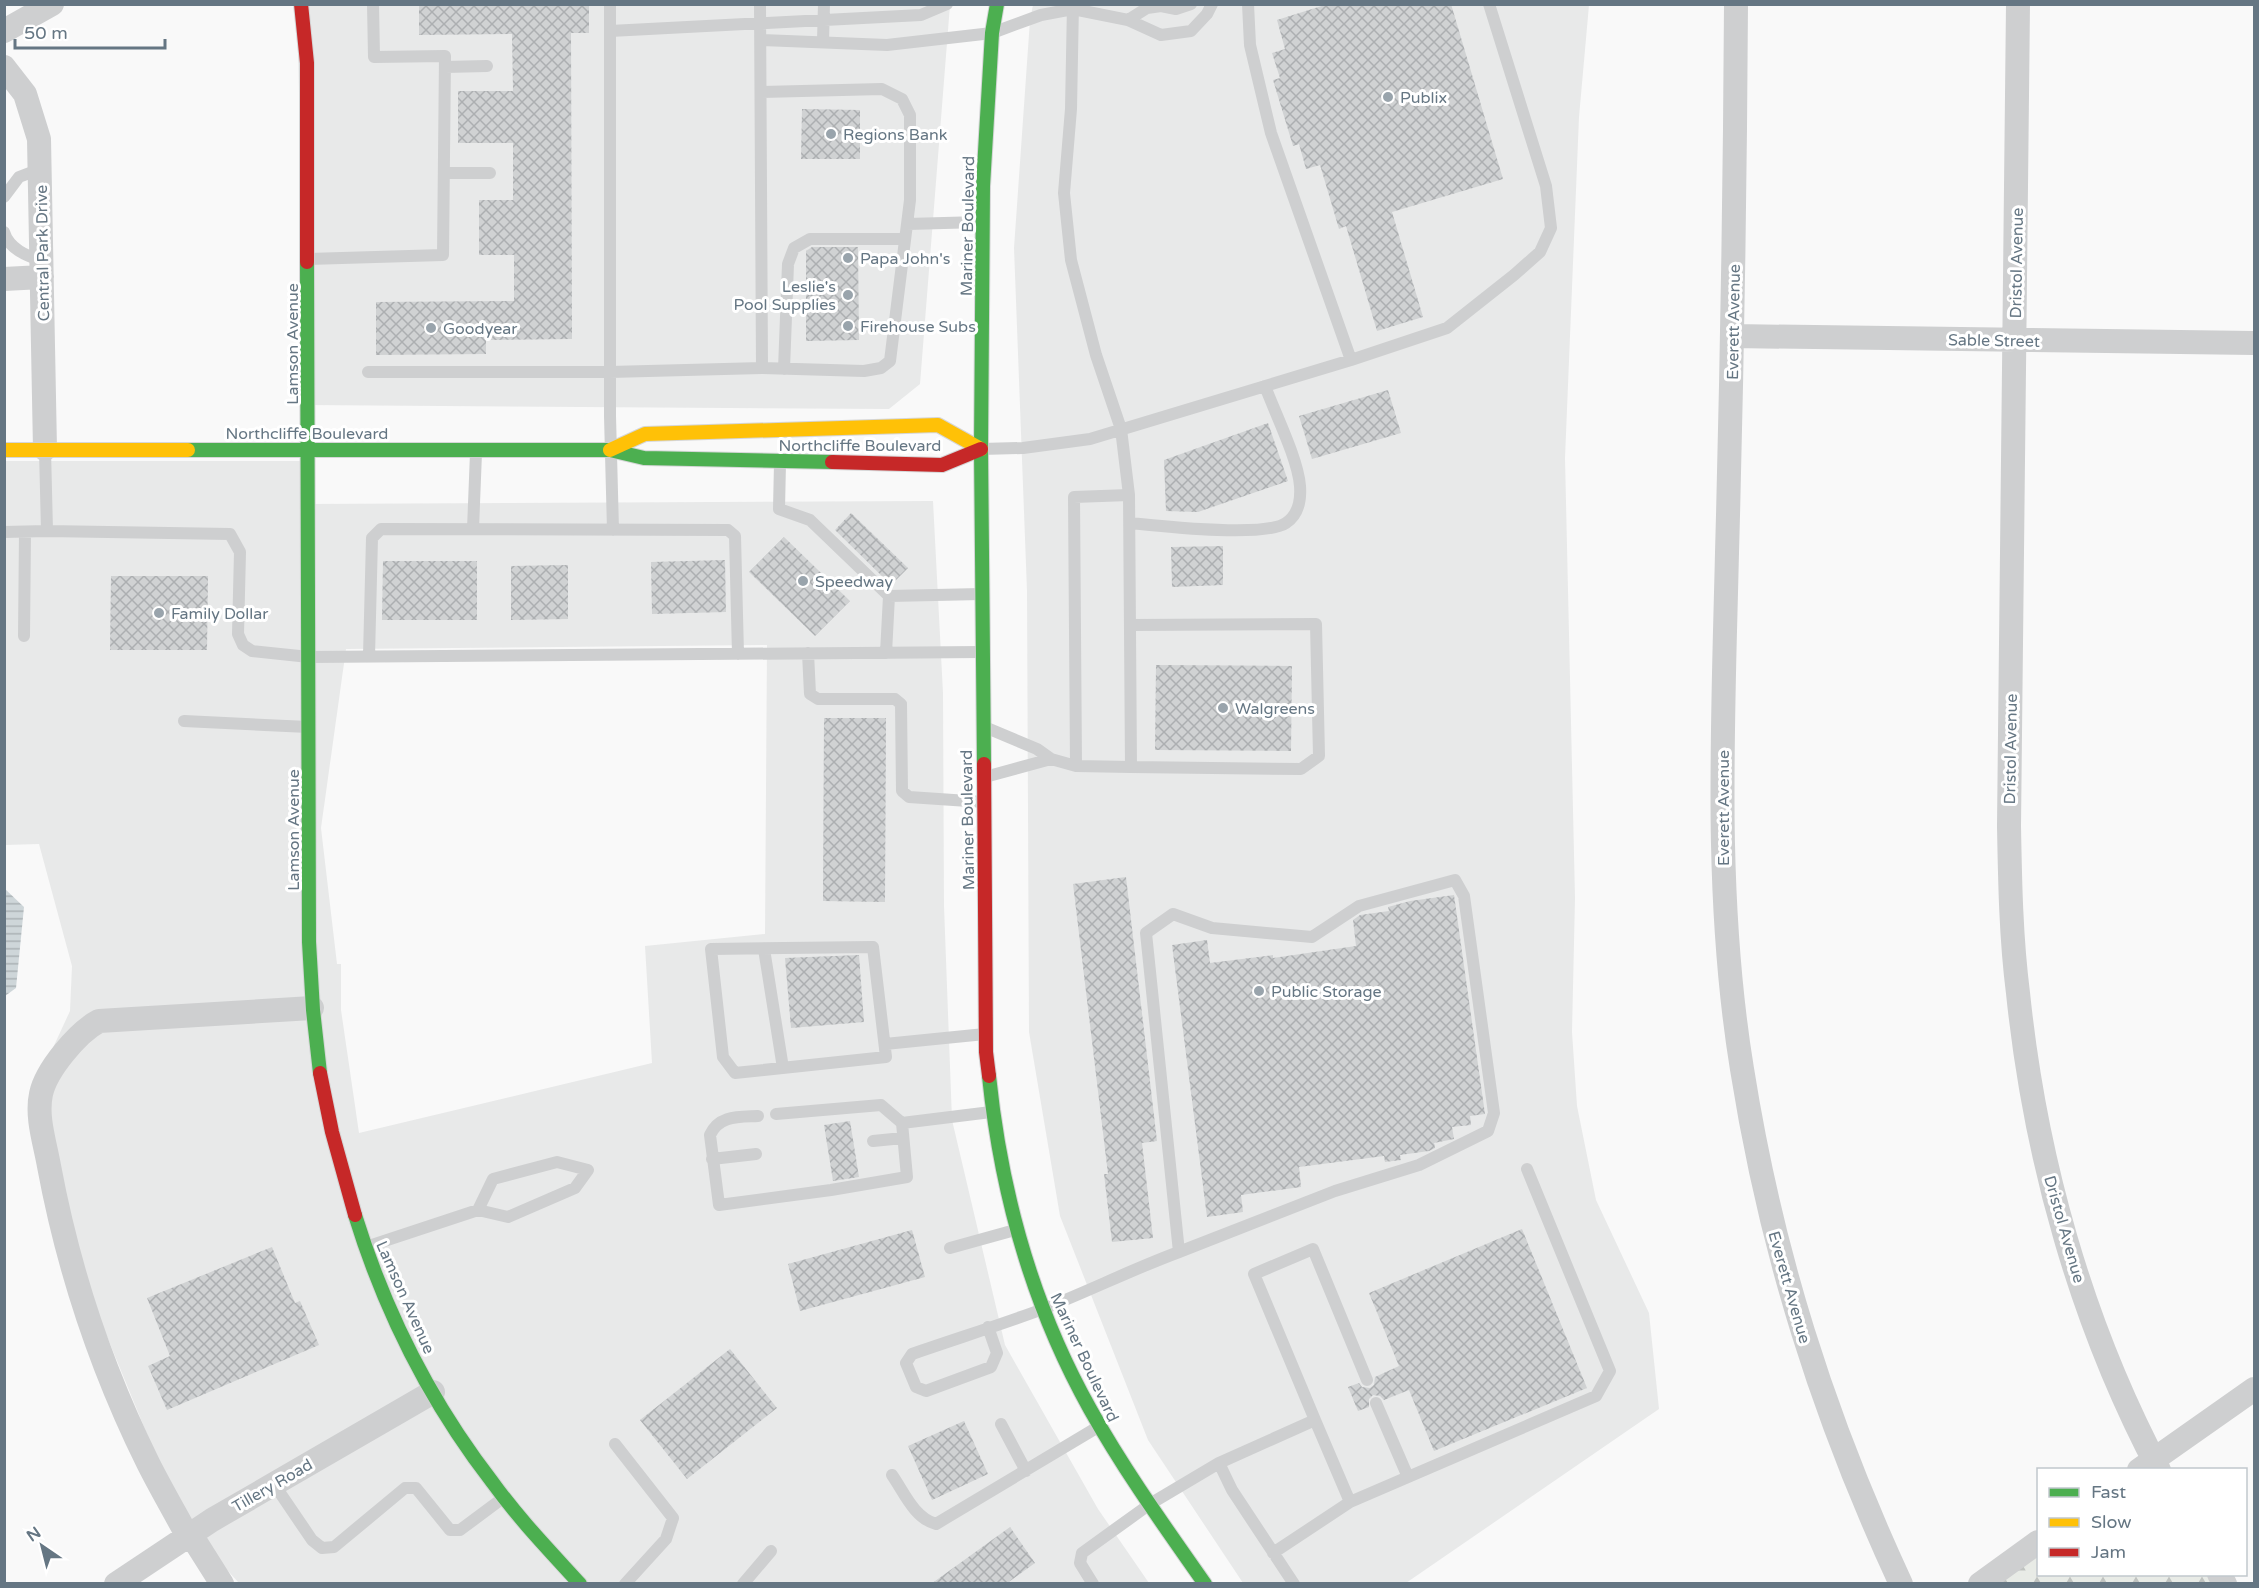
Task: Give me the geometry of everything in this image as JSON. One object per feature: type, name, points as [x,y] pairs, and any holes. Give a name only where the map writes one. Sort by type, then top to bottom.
[{"type":"main road","name":"Lamson Avenue","points":[[301,4],[308,63],[309,942],[312,1008],[321,1077],[335,1149],[365,1248],[402,1335],[451,1422],[504,1497],[536,1537],[580,1584]]},
{"type":"main road","name":"Mariner Boulevard","points":[[997,4],[992,33],[982,222],[981,449],[986,1034],[992,1112],[1016,1229],[1058,1346],[1099,1427],[1204,1584]]},
{"type":"main road","name":"Northcliffe Boulevard","points":[[610,450],[645,434],[938,425],[981,449]]},
{"type":"main road","name":"Northcliffe Boulevard","points":[[4,450],[610,450],[644,459],[942,465],[981,449]]},
{"type":"street","points":[[4,31],[52,4]]},
{"type":"street","name":"Everett Avenue","points":[[1736,4],[1733,336],[1721,784],[1723,878],[1730,972],[1741,1065],[1757,1158],[1804,1340],[1835,1429],[1870,1517],[1901,1584]]},
{"type":"street","name":"Dristol Avenue","points":[[2018,4],[2009,826],[2011,910],[2018,994],[2028,1070],[2040,1132],[2064,1231],[2088,1308],[2150,1466]]},
{"type":"street","name":"Central Park Drive","points":[[4,67],[26,94],[39,139],[45,449]]},
{"type":"street","points":[[4,279],[42,269]]},
{"type":"street","name":"Sable Street","points":[[1733,336],[2254,343]]},
{"type":"street","points":[[222,1584],[193,1539],[187,1535],[148,1462],[93,1330],[71,1259],[52,1181],[40,1115],[41,1095],[45,1079],[80,1035],[99,1021],[312,1008]]},
{"type":"street","points":[[2150,1466],[2254,1389]]},
{"type":"street","name":"Tillery Road","points":[[116,1584],[187,1535],[433,1392]]},
{"type":"street","points":[[1980,1584],[2037,1543]]},
{"type":"lane","points":[[308,259],[443,255],[445,56],[374,57],[373,4]]},
{"type":"lane","points":[[610,4],[610,450],[613,530]]},
{"type":"lane","points":[[760,4],[762,368]]},
{"type":"lane","points":[[824,4],[824,41]]},
{"type":"lane","points":[[610,31],[921,15],[947,4]]},
{"type":"lane","points":[[1128,20],[1147,8],[1161,6],[1176,9],[1191,4]]},
{"type":"lane","points":[[760,40],[887,45],[992,33],[1070,6],[1128,20],[1161,35],[1191,31],[1207,14],[1212,4]]},
{"type":"lane","points":[[1248,4],[1250,45],[1271,133],[1351,360]]},
{"type":"lane","points":[[981,449],[1023,448],[1090,439],[1351,360],[1447,328],[1540,252],[1551,228],[1546,186],[1489,4]]},
{"type":"lane","points":[[1070,6],[1071,109],[1064,193],[1071,260],[1096,355],[1121,429],[1129,495],[1131,767]]},
{"type":"lane","points":[[445,68],[487,66]]},
{"type":"lane","points":[[368,372],[610,372],[762,368],[864,370],[880,368],[890,361],[910,200],[910,115],[902,99],[882,88],[761,92]]},
{"type":"lane","points":[[4,197],[19,177],[40,169]]},
{"type":"lane","points":[[444,172],[490,173]]},
{"type":"lane","points":[[907,224],[982,222]]},
{"type":"lane","points":[[4,232],[21,254],[42,269]]},
{"type":"lane","points":[[784,369],[788,264],[794,248],[810,239],[905,239]]},
{"type":"lane","points":[[1130,524],[1200,530],[1263,529],[1276,527],[1291,518],[1297,511],[1299,475],[1265,386]]},
{"type":"lane","points":[[45,449],[47,531]]},
{"type":"lane","points":[[473,529],[476,450]]},
{"type":"lane","points":[[780,462],[779,510],[810,520],[889,597],[982,594]]},
{"type":"lane","points":[[1076,766],[1074,497],[1129,495]]},
{"type":"lane","points":[[369,656],[372,538],[381,529],[728,530],[735,536],[738,654]]},
{"type":"lane","points":[[4,532],[230,534],[240,552],[238,634],[243,645],[252,651],[309,657],[982,652]]},
{"type":"lane","points":[[24,636],[25,532]]},
{"type":"lane","points":[[886,653],[889,597]]},
{"type":"lane","points":[[983,726],[1037,749],[1051,759],[1076,766],[1301,769],[1320,756],[1316,624],[1130,625]]},
{"type":"lane","points":[[808,653],[810,694],[818,699],[895,699],[901,704],[902,791],[909,797],[984,802]]},
{"type":"lane","points":[[184,721],[309,727]]},
{"type":"lane","points":[[984,777],[1051,759]]},
{"type":"lane","points":[[988,1327],[997,1353],[991,1367],[926,1391],[916,1387],[906,1363],[912,1354],[988,1327],[1043,1309],[1179,1251],[1335,1191],[1419,1165],[1488,1131],[1494,1113],[1464,896],[1455,880],[1359,906],[1312,937],[1212,928],[1173,914],[1146,933],[1179,1251]]},
{"type":"lane","points":[[873,947],[885,1044],[886,1057],[735,1073],[723,1057],[711,949],[873,947]]},
{"type":"lane","points":[[764,949],[783,1068]]},
{"type":"lane","points":[[885,1044],[986,1034]]},
{"type":"lane","points":[[758,1116],[732,1118],[720,1122],[710,1135],[718,1205],[907,1177],[902,1124],[881,1105],[776,1114]]},
{"type":"lane","points":[[902,1124],[992,1112]]},
{"type":"lane","points":[[873,1142],[903,1138]]},
{"type":"lane","points":[[712,1159],[756,1154]]},
{"type":"lane","points":[[365,1248],[478,1210],[508,1217],[575,1188],[588,1170],[557,1162],[493,1179],[478,1210]]},
{"type":"lane","points":[[1273,1553],[1350,1502],[1596,1396],[1610,1371],[1527,1169]]},
{"type":"lane","points":[[950,1248],[1016,1229]]},
{"type":"lane","points":[[1350,1502],[1254,1274],[1313,1250],[1367,1380]]},
{"type":"lane","points":[[1376,1403],[1408,1477]]},
{"type":"lane","points":[[1094,1584],[1080,1563],[1082,1552],[1150,1504],[1220,1463],[1315,1420]]},
{"type":"lane","points":[[1001,1424],[1026,1471]]},
{"type":"lane","points":[[892,1475],[919,1516],[927,1522],[936,1524],[1099,1427]]},
{"type":"lane","points":[[615,1444],[673,1518],[666,1539],[625,1584]]},
{"type":"lane","points":[[1220,1463],[1232,1490],[1294,1584]]},
{"type":"lane","points":[[274,1484],[312,1540],[321,1548],[334,1547],[405,1488],[416,1488],[450,1530],[460,1530],[504,1497]]},
{"type":"lane","points":[[743,1584],[771,1551]]},
{"type":"shaded area","points":[[297,5],[950,5],[920,384],[889,409],[306,405]]},
{"type":"shaded area","points":[[1033,5],[1589,5],[1579,117],[1565,458],[1575,898],[1572,1032],[1577,1106],[1596,1200],[1649,1313],[1659,1409],[1406,1583],[1243,1583],[1148,1440],[1060,1216],[1029,1032],[1027,591],[1014,248],[1030,20]]},
{"type":"shaded area","points":[[5,461],[305,461],[305,504],[933,501],[943,693],[944,906],[952,1120],[1005,1345],[1098,1509],[1149,1583],[239,1583],[183,1522],[40,1173],[51,1052],[70,1011],[72,966],[39,844],[5,845]],"holes":[[[767,645],[765,934],[645,946],[652,1063],[359,1133],[341,1010],[341,964],[337,964],[321,828],[346,649]]]},
{"type":"shaded area","points":[[4,888],[24,907],[16,988],[5,996]]},
{"type":"green space","points":[[2037,1549],[2037,1576],[2228,1576],[2232,1584],[1989,1584]]},
{"type":"building","points":[[419,4],[589,4],[589,33],[571,33],[572,339],[486,340],[486,354],[376,355],[376,302],[514,301],[514,255],[479,255],[479,200],[513,200],[513,143],[458,143],[458,91],[513,91],[512,34],[419,35]]},
{"type":"building","points":[[1328,4],[1451,4],[1503,179],[1392,212],[1423,317],[1377,331],[1346,226],[1339,229],[1320,165],[1306,169],[1299,144],[1293,146],[1273,80],[1280,78],[1272,53],[1285,49],[1277,20]]},
{"type":"building","name":"Regions Bank","points":[[802,109],[860,110],[860,159],[801,159]]},
{"type":"building","points":[[812,247],[858,247],[859,340],[806,341],[806,251]]},
{"type":"building","points":[[1388,390],[1401,433],[1312,459],[1299,416]]},
{"type":"building","points":[[1268,423],[1288,481],[1198,512],[1166,511],[1164,460]]},
{"type":"building","points":[[851,513],[908,568],[891,585],[835,530]]},
{"type":"building","points":[[784,537],[850,601],[815,636],[749,572]]},
{"type":"building","points":[[1223,546],[1223,585],[1172,587],[1171,547]]},
{"type":"building","points":[[725,560],[726,612],[652,614],[651,562]]},
{"type":"building","points":[[383,561],[477,561],[477,620],[382,620]]},
{"type":"building","points":[[568,565],[568,619],[511,620],[511,566]]},
{"type":"building","name":"Family Dollar","points":[[111,576],[208,576],[207,650],[110,650]]},
{"type":"building","name":"Walgreens","points":[[1156,665],[1292,666],[1291,751],[1155,750]]},
{"type":"building","points":[[824,718],[886,718],[885,902],[823,901]]},
{"type":"building","points":[[1126,877],[1157,1141],[1142,1143],[1153,1238],[1112,1242],[1104,1174],[1108,1174],[1073,884]]},
{"type":"building","points":[[1454,895],[1485,1114],[1470,1116],[1471,1125],[1452,1127],[1454,1139],[1434,1143],[1435,1148],[1429,1151],[1400,1155],[1401,1160],[1385,1162],[1384,1156],[1299,1167],[1301,1187],[1241,1195],[1243,1212],[1207,1217],[1172,945],[1207,940],[1210,963],[1273,955],[1273,958],[1356,946],[1353,920],[1360,915],[1389,911],[1388,907],[1410,901]]},
{"type":"building","points":[[859,955],[864,1022],[791,1028],[785,958]]},
{"type":"building","points":[[850,1121],[859,1177],[833,1181],[824,1125]]},
{"type":"building","points":[[1522,1229],[1587,1388],[1434,1451],[1409,1390],[1384,1400],[1380,1396],[1373,1395],[1369,1399],[1369,1407],[1358,1411],[1348,1387],[1359,1383],[1362,1387],[1370,1388],[1374,1385],[1375,1377],[1399,1366],[1369,1293]]},
{"type":"building","points":[[912,1230],[925,1277],[800,1311],[788,1264]]},
{"type":"building","points":[[272,1247],[295,1303],[300,1301],[319,1345],[167,1410],[148,1366],[170,1356],[147,1298]]},
{"type":"building","points":[[730,1349],[777,1408],[687,1479],[640,1420]]},
{"type":"building","points":[[964,1421],[988,1474],[932,1500],[908,1446]]},
{"type":"building","points":[[1010,1527],[1035,1563],[1006,1584],[931,1584]]},
{"type":"traffic: fast","points":[[984,764],[981,449],[983,186],[992,33],[997,4]]},
{"type":"traffic: fast","points":[[307,262],[309,942],[320,1073]]},
{"type":"traffic: fast","points":[[188,450],[610,450],[644,458],[832,462]]},
{"type":"traffic: fast","points":[[989,1076],[994,1120],[1011,1206],[1036,1290],[1052,1330],[1103,1432],[1145,1498],[1205,1584]]},
{"type":"traffic: fast","points":[[355,1215],[380,1287],[412,1355],[449,1421],[513,1509],[580,1584]]},
{"type":"traffic: slow","points":[[610,450],[645,434],[938,425],[981,449]]},
{"type":"traffic: slow","points":[[4,450],[188,450]]},
{"type":"traffic: jam","points":[[301,4],[307,63],[307,262]]},
{"type":"traffic: jam","points":[[832,462],[942,465],[981,449]]},
{"type":"traffic: jam","points":[[984,764],[986,1052],[989,1076]]},
{"type":"traffic: jam","points":[[320,1073],[332,1132],[355,1215]]},
{"type":"place","name":"Publix","points":[[1388,97]]},
{"type":"place","name":"Regions Bank","points":[[831,134]]},
{"type":"place","name":"Papa John's","points":[[848,258]]},
{"type":"place","name":"Leslie's Pool Supplies","points":[[848,295]]},
{"type":"place","name":"Firehouse Subs","points":[[848,326]]},
{"type":"place","name":"Goodyear","points":[[431,328]]},
{"type":"place","name":"Speedway","points":[[803,581]]},
{"type":"place","name":"Family Dollar","points":[[159,613]]},
{"type":"place","name":"Walgreens","points":[[1223,708]]},
{"type":"place","name":"Public Storage","points":[[1259,991]]}]
